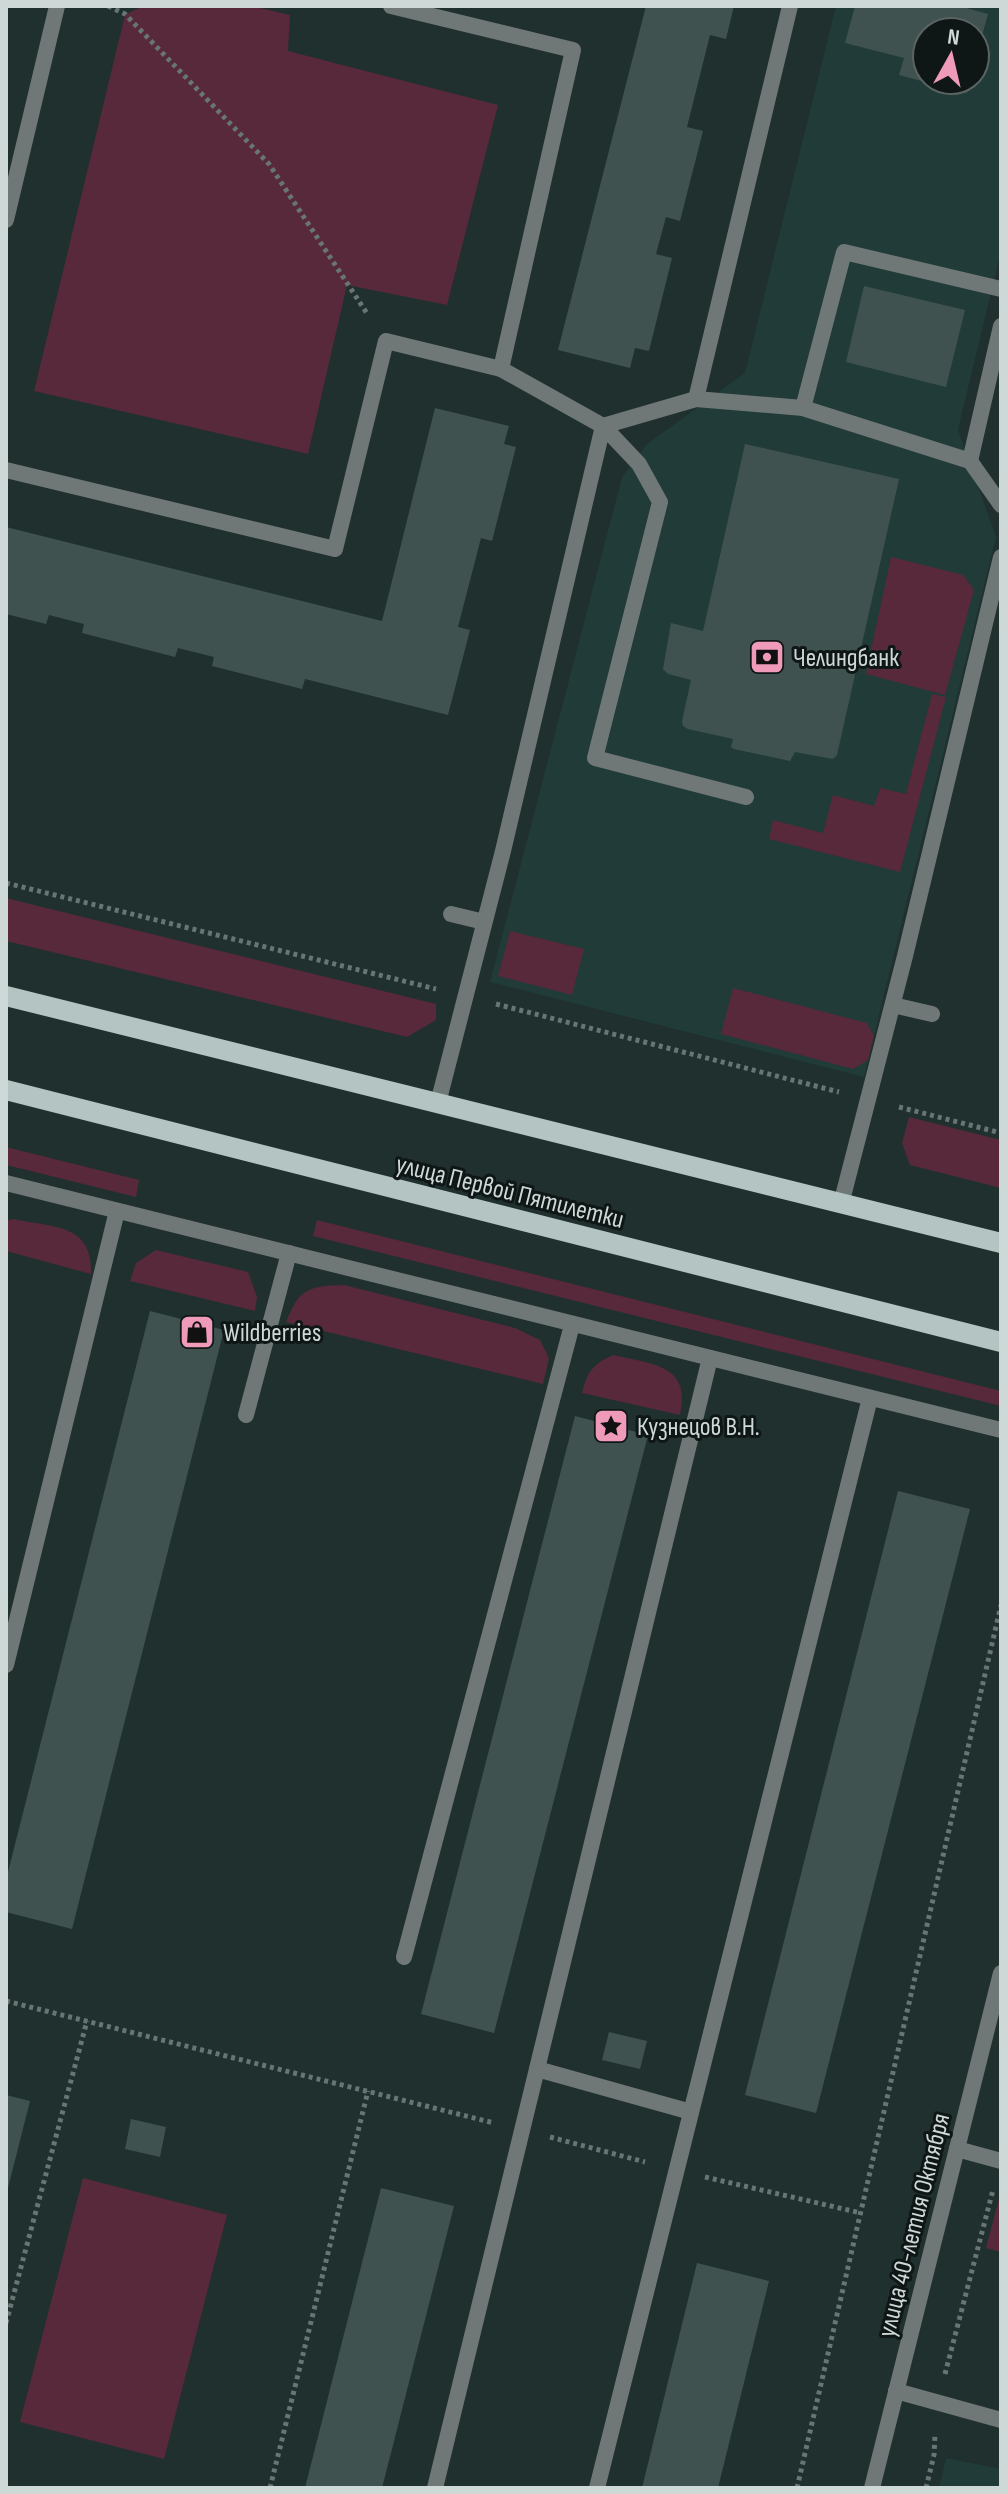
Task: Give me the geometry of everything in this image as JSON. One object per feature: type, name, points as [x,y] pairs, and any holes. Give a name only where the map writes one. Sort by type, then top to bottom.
[{"type":"main road","points":[[6,996],[1001,1243]]},
{"type":"main road","name":"улица Первой Пятилетки","points":[[6,1090],[1001,1342]]},
{"type":"street","points":[[6,220],[57,6]]},
{"type":"street","points":[[391,6],[573,50],[501,369]]},
{"type":"street","points":[[696,399],[790,6]]},
{"type":"street","points":[[803,408],[844,252],[1001,289]]},
{"type":"street","points":[[970,461],[1001,326]]},
{"type":"street","points":[[6,470],[335,549],[386,341],[501,369],[603,426],[639,464],[660,502],[595,758],[746,797]]},
{"type":"street","points":[[603,426],[696,399],[803,408],[970,461],[1001,505]]},
{"type":"street","points":[[438,1103],[603,426]]},
{"type":"street","points":[[841,1204],[893,1005],[1001,557]]},
{"type":"street","points":[[451,914],[484,922]]},
{"type":"street","points":[[893,1005],[932,1014]]},
{"type":"street","points":[[6,1183],[1001,1430]]},
{"type":"street","points":[[6,1665],[117,1211]]},
{"type":"street","points":[[246,1415],[289,1253]]},
{"type":"street","points":[[404,1957],[572,1325]]},
{"type":"street","points":[[435,2488],[710,1358]]},
{"type":"street","points":[[597,2488],[870,1398]]},
{"type":"street","name":"улица 40-летия Октября","points":[[872,2488],[1001,1973]]},
{"type":"street","points":[[537,2069],[691,2112]]},
{"type":"street","points":[[957,2149],[1001,2161]]},
{"type":"street","points":[[896,2391],[1001,2420]]},
{"type":"path","points":[[108,6],[125,14],[269,164],[386,341]]},
{"type":"path","points":[[6,883],[1001,1133]]},
{"type":"path","points":[[797,2488],[1001,1605]]},
{"type":"path","points":[[6,2001],[676,2171],[861,2213]]},
{"type":"path","points":[[6,2323],[87,2021]]},
{"type":"path","points":[[270,2488],[368,2091]]},
{"type":"path","points":[[926,2488],[934,2455],[937,2402],[1001,2161]]},
{"type":"shaded area","points":[[142,6],[252,6],[290,15],[288,51],[498,105],[447,305],[347,285],[308,454],[34,391],[125,15]]},
{"type":"shaded area","points":[[836,6],[1001,6],[1001,251],[958,430],[996,537],[864,1077],[490,982],[622,477],[647,444],[745,373]]},
{"type":"shaded area","points":[[891,557],[963,575],[974,590],[945,695],[866,674]]},
{"type":"shaded area","points":[[932,694],[946,697],[900,872],[769,839],[773,820],[823,833],[833,795],[874,806],[880,788],[906,794]]},
{"type":"shaded area","points":[[6,898],[436,1004],[436,1020],[407,1037],[6,941]]},
{"type":"shaded area","points":[[510,931],[584,949],[572,995],[498,976]]},
{"type":"shaded area","points":[[733,988],[867,1023],[874,1036],[868,1060],[853,1069],[721,1034]]},
{"type":"shaded area","points":[[909,1117],[1001,1140],[1001,1188],[910,1165],[902,1143]]},
{"type":"shaded area","points":[[6,1147],[139,1180],[136,1197],[6,1165]]},
{"type":"shaded area","points":[[14,1219],[56,1227],[78,1237],[90,1257],[91,1274],[6,1251],[6,1221]]},
{"type":"shaded area","points":[[317,1220],[1001,1391],[1001,1406],[313,1236]]},
{"type":"shaded area","points":[[156,1250],[248,1272],[257,1297],[255,1311],[130,1281],[136,1263]]},
{"type":"shaded area","points":[[344,1285],[515,1328],[540,1340],[549,1358],[543,1384],[286,1322],[296,1302],[307,1291],[322,1286]]},
{"type":"shaded area","points":[[613,1355],[654,1364],[674,1376],[680,1385],[682,1398],[680,1415],[582,1393],[592,1370]]},
{"type":"shaded area","points":[[83,2178],[227,2215],[164,2459],[20,2422]]},
{"type":"shaded area","points":[[1001,2191],[1001,2252],[986,2248]]},
{"type":"shaded area","points":[[946,2458],[1001,2469],[1001,2488],[939,2488]]},
{"type":"building","points":[[646,6],[734,6],[726,39],[710,35],[687,127],[703,131],[680,221],[666,217],[656,254],[672,258],[649,351],[635,348],[630,368],[558,350]]},
{"type":"building","points":[[855,6],[959,6],[988,14],[911,16],[911,78],[899,75],[904,58],[845,43]]},
{"type":"building","points":[[864,286],[965,310],[946,387],[846,362]]},
{"type":"building","points":[[435,408],[509,426],[504,444],[516,447],[492,541],[481,538],[458,627],[470,630],[448,715],[305,679],[302,689],[212,666],[214,657],[178,648],[175,657],[82,633],[84,624],[49,615],[46,624],[6,614],[6,527],[382,621]]},
{"type":"building","points":[[745,444],[899,479],[837,755],[833,759],[795,752],[790,761],[734,749],[731,747],[733,739],[688,729],[682,721],[691,680],[668,674],[663,669],[671,623],[703,631]]},
{"type":"building","points":[[150,1311],[224,1330],[72,1929],[6,1912],[6,1880]]},
{"type":"building","points":[[575,1416],[648,1435],[494,2033],[421,2014]]},
{"type":"building","points":[[898,1491],[970,1509],[816,2113],[745,2095]]},
{"type":"building","points":[[609,2032],[647,2041],[640,2069],[602,2060]]},
{"type":"building","points":[[6,2095],[30,2101],[7,2192],[6,2192]]},
{"type":"building","points":[[131,2119],[166,2127],[160,2157],[125,2149]]},
{"type":"building","points":[[381,2188],[454,2206],[382,2488],[305,2488]]},
{"type":"building","points":[[697,2263],[769,2281],[718,2488],[642,2488]]},
{"type":"place","name":"Челиндбанк","points":[[767,657]]},
{"type":"place","name":"Wildberries","points":[[197,1332]]},
{"type":"place","name":"Кузнецов В.Н.","points":[[611,1426]]}]
